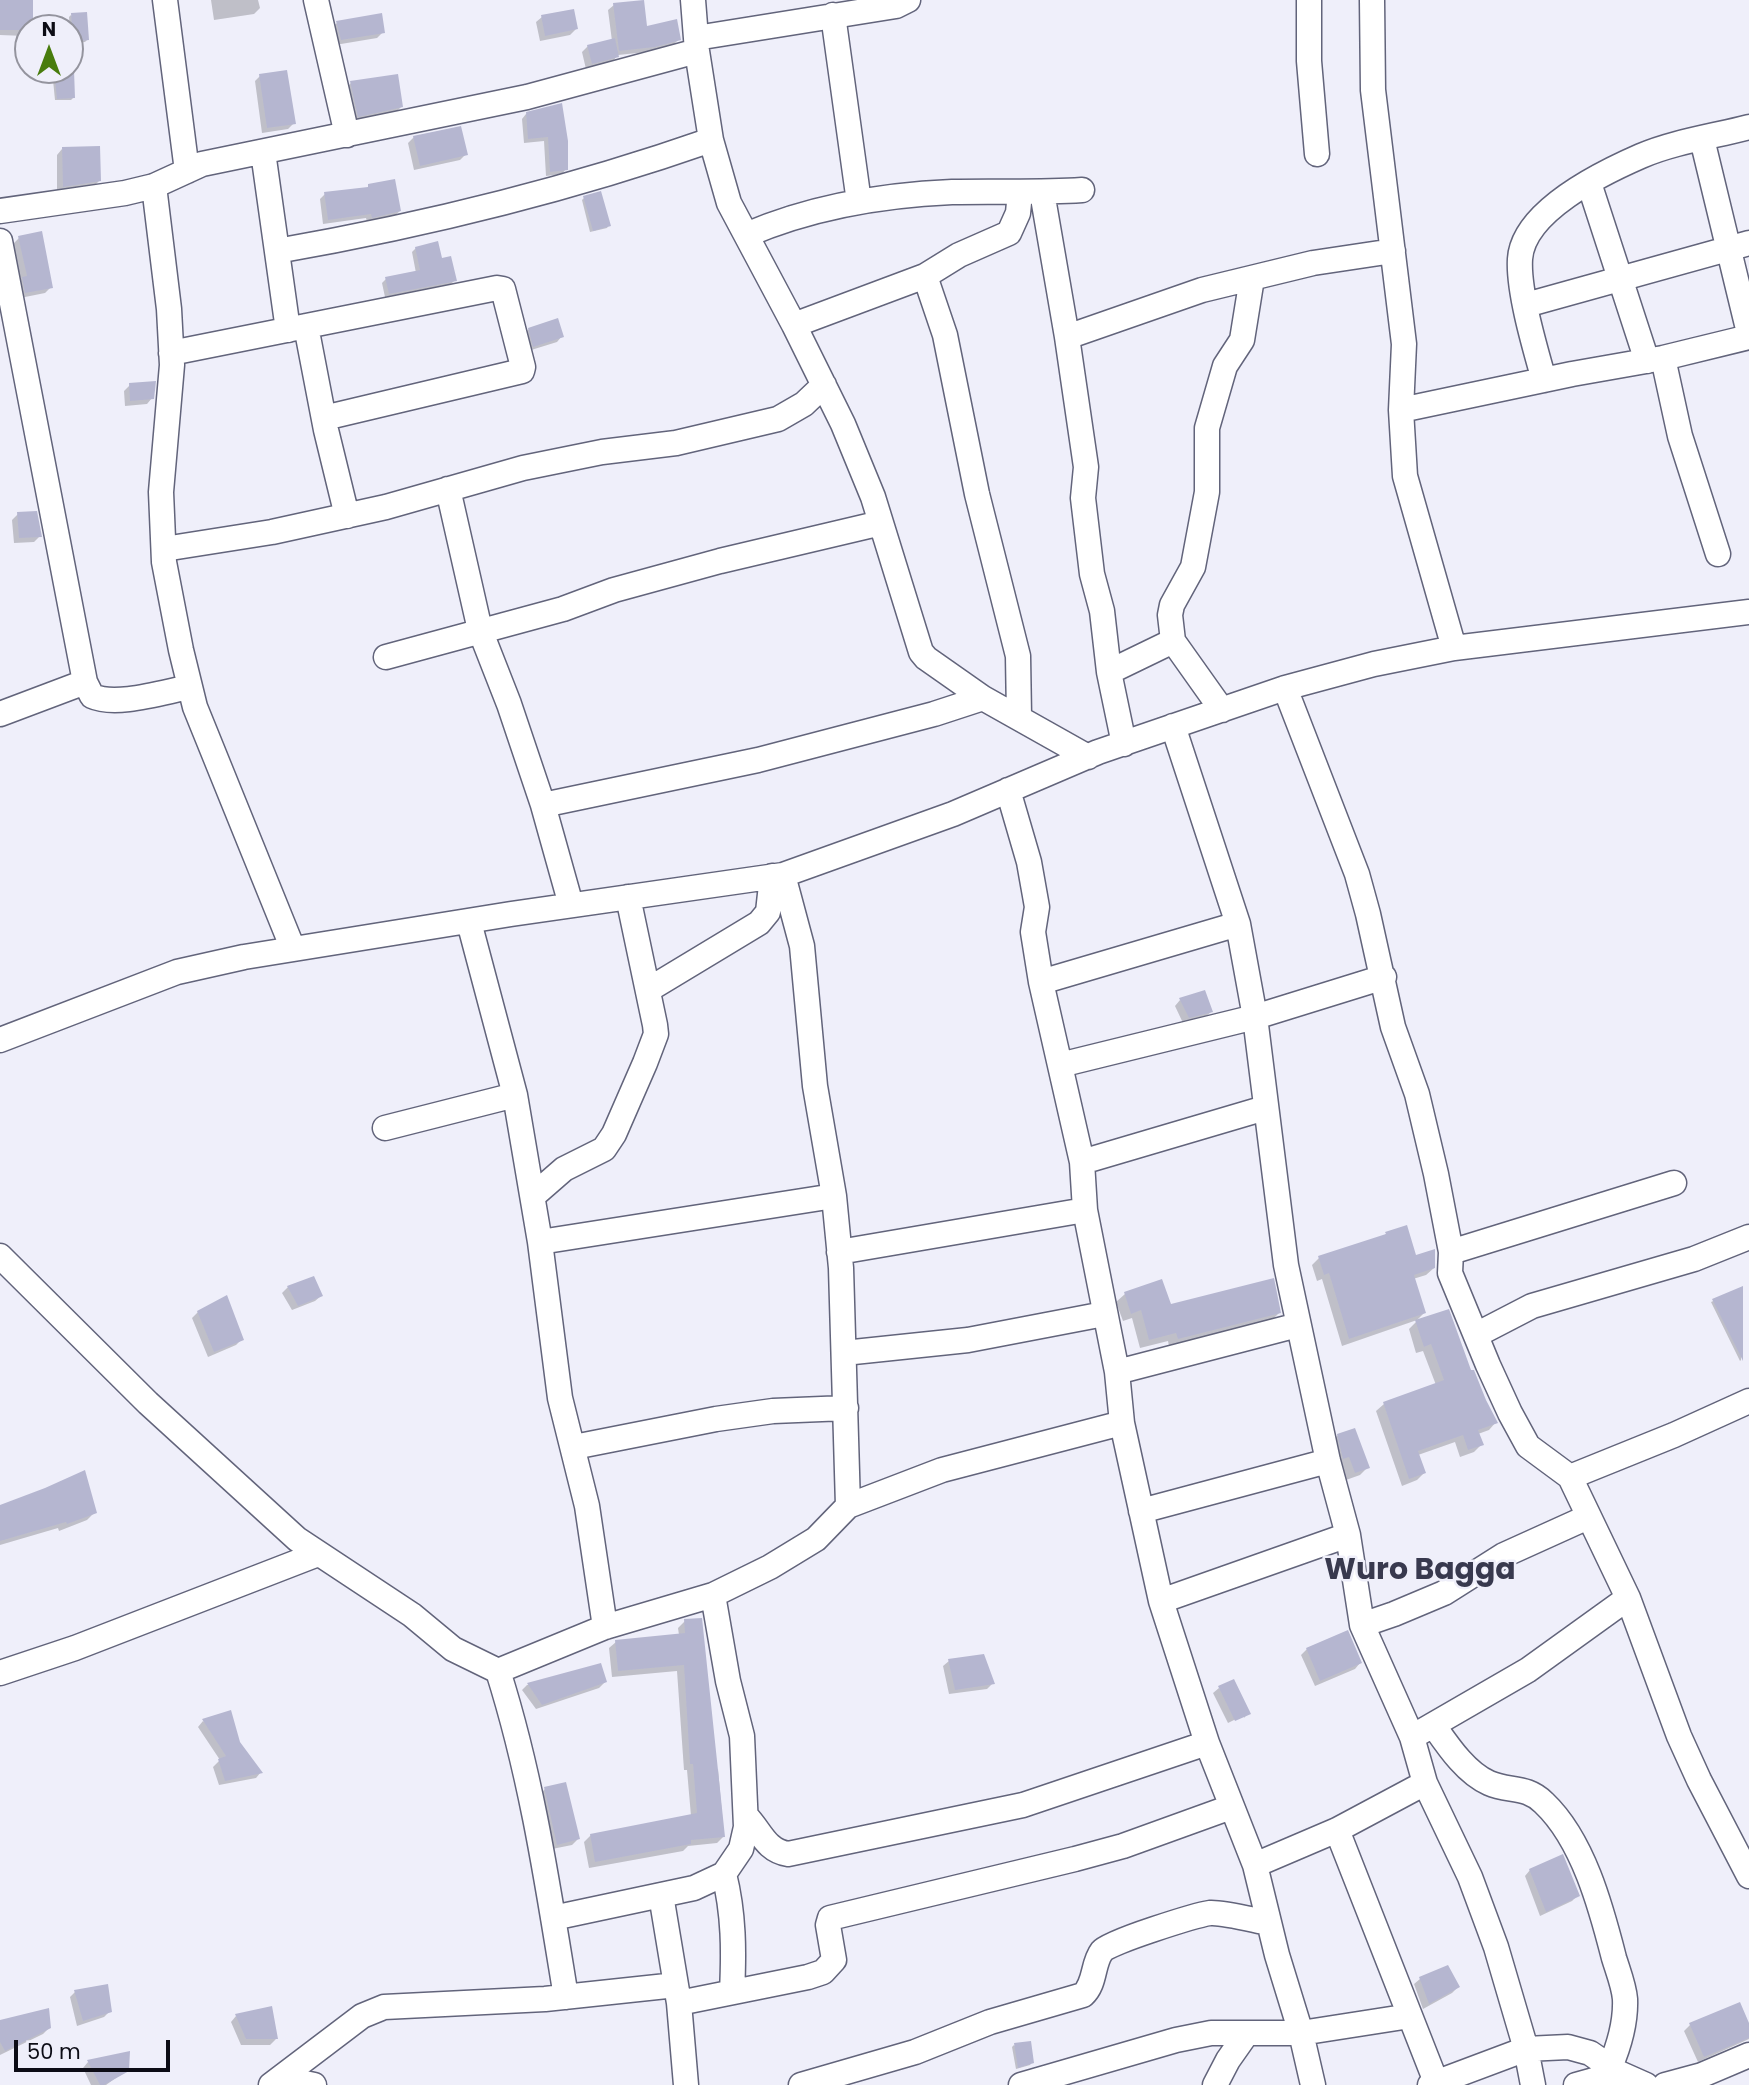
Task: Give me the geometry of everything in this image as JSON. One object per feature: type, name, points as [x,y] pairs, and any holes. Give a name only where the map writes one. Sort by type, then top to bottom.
[{"type":"street","points":[[165,0],[187,171]]},
{"type":"street","points":[[316,0],[347,135]]},
{"type":"street","points":[[693,0],[711,139],[729,203],[794,325],[848,436],[873,497],[921,652],[983,698],[1088,757]]},
{"type":"street","points":[[0,211],[125,193],[154,186],[202,164],[527,97],[697,45],[833,15],[896,6],[908,0]]},
{"type":"street","points":[[1309,0],[1309,61],[1317,154]]},
{"type":"street","points":[[1372,0],[1373,90],[1404,344],[1401,410],[1405,476],[1454,648]]},
{"type":"street","points":[[833,15],[859,202]]},
{"type":"street","points":[[1544,380],[1520,259],[1524,243],[1538,222],[1559,201],[1642,156],[1749,127]]},
{"type":"street","points":[[277,251],[385,232],[494,206],[658,158],[711,139]]},
{"type":"street","points":[[1401,410],[1655,359],[1749,335],[1738,246],[1702,139]]},
{"type":"street","points":[[263,152],[277,251],[324,418],[347,516]]},
{"type":"street","points":[[1589,183],[1621,280],[1655,359],[1718,554]]},
{"type":"street","points":[[154,186],[169,309],[172,365],[161,492],[164,549],[181,650],[190,687],[214,756],[293,949]]},
{"type":"street","points":[[746,234],[797,215],[859,202],[950,192],[1082,190]]},
{"type":"street","points":[[794,325],[925,276],[959,255],[1009,233],[1031,192]]},
{"type":"street","points":[[1031,192],[1067,337],[1086,467],[1083,498],[1092,574],[1102,611],[1109,672],[1124,744]]},
{"type":"street","points":[[0,241],[85,682],[92,696],[102,701],[190,687]]},
{"type":"street","points":[[1527,305],[1738,246]]},
{"type":"street","points":[[1067,337],[1202,290],[1313,263],[1393,251]]},
{"type":"street","points":[[925,276],[945,335],[977,494],[1018,656],[1019,716]]},
{"type":"street","points":[[1222,710],[1173,641],[1170,615],[1172,605],[1193,567],[1207,492],[1207,428],[1225,366],[1242,340],[1252,278]]},
{"type":"street","points":[[171,353],[500,288],[504,292],[523,367],[519,372],[324,418]]},
{"type":"street","points":[[164,549],[272,532],[386,507],[523,468],[601,452],[676,443],[778,419],[804,404],[824,386]]},
{"type":"street","points":[[448,489],[480,630],[509,704],[543,805],[571,905]]},
{"type":"street","points":[[386,657],[563,609],[614,590],[720,561],[881,523]]},
{"type":"street","points":[[0,1040],[177,972],[244,957],[778,875],[953,814],[1088,757],[1173,726],[1285,688],[1374,664],[1454,648],[1749,612]]},
{"type":"street","points":[[1109,672],[1173,641]]},
{"type":"street","points":[[0,714],[85,682]]},
{"type":"street","points":[[1285,688],[1357,874],[1384,977],[1393,1027],[1417,1094],[1451,1252],[1450,1272],[1510,1413],[1528,1446],[1570,1477],[1628,1598],[1679,1736],[1749,1876]]},
{"type":"street","points":[[543,805],[758,760],[934,714],[983,698]]},
{"type":"street","points":[[1173,726],[1238,924],[1255,1017],[1286,1265],[1328,1461],[1349,1535],[1362,1625],[1423,1731],[1451,1750],[1469,1769],[1489,1783],[1532,1793],[1545,1804],[1572,1841],[1599,1899],[1625,1998],[1614,2070]]},
{"type":"street","points":[[1009,790],[1029,862],[1037,907],[1033,932],[1041,982],[1082,1162],[1085,1210],[1117,1372],[1122,1423],[1161,1601],[1207,1743],[1255,1865],[1313,2085]]},
{"type":"street","points":[[648,989],[759,923],[768,912],[778,875]]},
{"type":"street","points":[[778,875],[802,946],[815,1086],[834,1196],[844,1353],[848,1506]]},
{"type":"street","points":[[533,1196],[564,1169],[604,1149],[614,1134],[656,1034],[628,897]]},
{"type":"street","points":[[768,912],[797,929]]},
{"type":"street","points":[[469,922],[515,1095],[540,1242],[560,1398],[587,1506],[605,1627]]},
{"type":"street","points":[[1041,982],[1238,924]]},
{"type":"street","points":[[1060,1065],[1255,1017],[1384,977]]},
{"type":"street","points":[[385,1128],[515,1095]]},
{"type":"street","points":[[1082,1162],[1265,1108]]},
{"type":"street","points":[[1451,1252],[1674,1183]]},
{"type":"street","points":[[540,1242],[834,1196]]},
{"type":"street","points":[[839,1252],[1085,1210]]},
{"type":"street","points":[[1476,1335],[1532,1307],[1694,1259],[1749,1237]]},
{"type":"street","points":[[0,1256],[148,1403],[297,1539],[412,1615],[453,1649],[498,1671],[515,1723],[531,1789],[566,1997]]},
{"type":"street","points":[[844,1353],[968,1340],[1104,1314]]},
{"type":"street","points":[[1117,1372],[1298,1325]]},
{"type":"street","points":[[1570,1477],[1749,1401]]},
{"type":"street","points":[[573,1447],[716,1419],[773,1411],[846,1408]]},
{"type":"street","points":[[498,1671],[605,1627],[713,1595],[770,1567],[816,1539],[848,1506],[942,1470],[1122,1423]]},
{"type":"street","points":[[1142,1511],[1328,1461]]},
{"type":"street","points":[[1362,1625],[1394,1615],[1444,1593],[1504,1556],[1588,1517]]},
{"type":"street","points":[[1161,1601],[1349,1535]]},
{"type":"street","points":[[0,1672],[75,1648],[318,1554]]},
{"type":"street","points":[[553,1918],[694,1888],[724,1874],[741,1849],[746,1827],[742,1736],[728,1681],[713,1595]]},
{"type":"street","points":[[1423,1731],[1528,1670],[1628,1598]]},
{"type":"street","points":[[1423,1731],[1426,1783],[1479,1900],[1496,1947],[1527,2049],[1533,2085]]},
{"type":"street","points":[[746,1816],[757,1827],[765,1843],[788,1854],[1023,1805],[1207,1743]]},
{"type":"street","points":[[1255,1865],[1337,1830],[1426,1783]]},
{"type":"street","points":[[276,2081],[362,2017],[384,2007],[566,1997],[732,1993],[808,1977],[823,1972],[834,1960],[828,1925],[830,1918],[1087,1856],[1123,1846],[1231,1807]]},
{"type":"street","points":[[1337,1830],[1410,2016],[1433,2084],[1527,2049],[1568,2047],[1590,2053],[1614,2070],[1646,2085]]},
{"type":"street","points":[[724,1874],[733,1920],[735,1949],[732,1993]]},
{"type":"street","points":[[661,1895],[678,1994],[686,2085]]},
{"type":"street","points":[[801,2085],[915,2052],[989,2022],[1083,1995],[1092,1983],[1101,1952],[1107,1946],[1132,1937],[1210,1913],[1269,1923]]},
{"type":"street","points":[[1021,2085],[1176,2040],[1211,2033],[1301,2033],[1410,2016]]},
{"type":"street","points":[[1215,2085],[1247,2033]]},
{"type":"street","points":[[1665,2085],[1702,2075],[1749,2055]]},
{"type":"street","points":[[1576,2085],[1614,2070]]},
{"type":"street","points":[[276,2081],[314,2085]]},
{"type":"building","points":[[0,0],[33,0],[33,14],[14,14],[14,30],[0,30]]},
{"type":"building","points":[[644,0],[647,26],[677,19],[681,40],[655,47],[619,51],[613,3]]},
{"type":"building","points":[[574,9],[578,29],[545,36],[541,15]]},
{"type":"building","points":[[87,12],[89,40],[84,41],[84,14],[71,13]]},
{"type":"building","points":[[382,13],[385,33],[341,40],[336,21]]},
{"type":"building","points":[[615,38],[619,57],[592,64],[587,45]]},
{"type":"building","points":[[287,70],[296,124],[267,128],[259,74]]},
{"type":"building","points":[[398,74],[403,107],[358,117],[350,81]]},
{"type":"building","points":[[55,84],[74,84],[75,98],[57,99]]},
{"type":"building","points":[[562,103],[568,141],[568,170],[550,172],[548,137],[528,139],[526,112]]},
{"type":"building","points":[[461,126],[468,155],[420,166],[413,136]]},
{"type":"building","points":[[100,146],[101,181],[63,187],[62,147]]},
{"type":"building","points":[[395,179],[401,211],[372,218],[371,214],[328,220],[324,192],[368,187],[368,184]]},
{"type":"building","points":[[601,191],[611,226],[593,231],[583,196]]},
{"type":"building","points":[[42,231],[53,288],[25,293],[22,277],[27,276],[18,236]]},
{"type":"building","points":[[438,241],[442,258],[451,256],[457,281],[389,294],[385,277],[420,270],[415,247]]},
{"type":"building","points":[[558,318],[564,337],[533,347],[528,328]]},
{"type":"building","points":[[156,381],[154,399],[130,401],[129,383]]},
{"type":"building","points":[[37,511],[42,537],[19,538],[17,512]]},
{"type":"building","points":[[1205,990],[1213,1012],[1189,1018],[1179,998]]},
{"type":"building","points":[[1407,1225],[1416,1255],[1435,1249],[1435,1268],[1414,1275],[1426,1313],[1349,1339],[1329,1273],[1324,1275],[1318,1256]]},
{"type":"building","points":[[314,1276],[323,1296],[298,1306],[287,1286]]},
{"type":"building","points":[[1274,1278],[1281,1313],[1178,1339],[1176,1333],[1149,1340],[1141,1310],[1131,1314],[1124,1292],[1162,1279],[1171,1304]]},
{"type":"building","points":[[1743,1286],[1743,1361],[1712,1299]]},
{"type":"building","points":[[227,1295],[244,1340],[214,1352],[197,1311]]},
{"type":"building","points":[[1449,1309],[1471,1370],[1474,1370],[1498,1423],[1478,1430],[1484,1445],[1468,1450],[1463,1435],[1418,1451],[1426,1473],[1409,1479],[1383,1402],[1444,1380],[1431,1344],[1424,1347],[1415,1320]]},
{"type":"building","points":[[1355,1428],[1370,1468],[1355,1473],[1349,1457],[1343,1459],[1337,1434]]},
{"type":"building","points":[[85,1470],[97,1513],[67,1524],[66,1522],[0,1541],[0,1505]]},
{"type":"building","points":[[702,1618],[725,1837],[691,1840],[691,1844],[595,1862],[590,1834],[697,1813],[693,1764],[690,1764],[684,1665],[618,1671],[615,1640],[685,1633],[684,1619]]},
{"type":"building","points":[[1348,1630],[1362,1663],[1320,1681],[1306,1648]]},
{"type":"building","points":[[984,1654],[995,1684],[955,1690],[948,1659]]},
{"type":"building","points":[[601,1663],[607,1682],[542,1705],[527,1683]]},
{"type":"building","points":[[1234,1679],[1251,1714],[1235,1721],[1218,1686]]},
{"type":"building","points":[[231,1710],[240,1742],[263,1773],[225,1781],[218,1759],[226,1756],[202,1719]]},
{"type":"building","points":[[566,1782],[580,1839],[557,1845],[544,1787]]},
{"type":"building","points":[[1563,1854],[1580,1896],[1546,1912],[1529,1869]]},
{"type":"building","points":[[1448,1965],[1460,1987],[1429,2004],[1419,1977]]},
{"type":"building","points":[[108,1984],[112,2012],[83,2021],[74,1990]]},
{"type":"building","points":[[1740,2002],[1749,2023],[1749,2038],[1704,2057],[1689,2023]]},
{"type":"building","points":[[272,2006],[278,2039],[246,2039],[235,2014]]},
{"type":"building","points":[[49,2008],[51,2028],[5,2051],[0,2042],[0,2020]]},
{"type":"building","points":[[1031,2041],[1034,2063],[1018,2068],[1014,2043]]},
{"type":"building","points":[[130,2051],[129,2071],[100,2085],[87,2060]]},
{"type":"district","name":"Wuro Bagga","points":[[1420,1571]]}]
